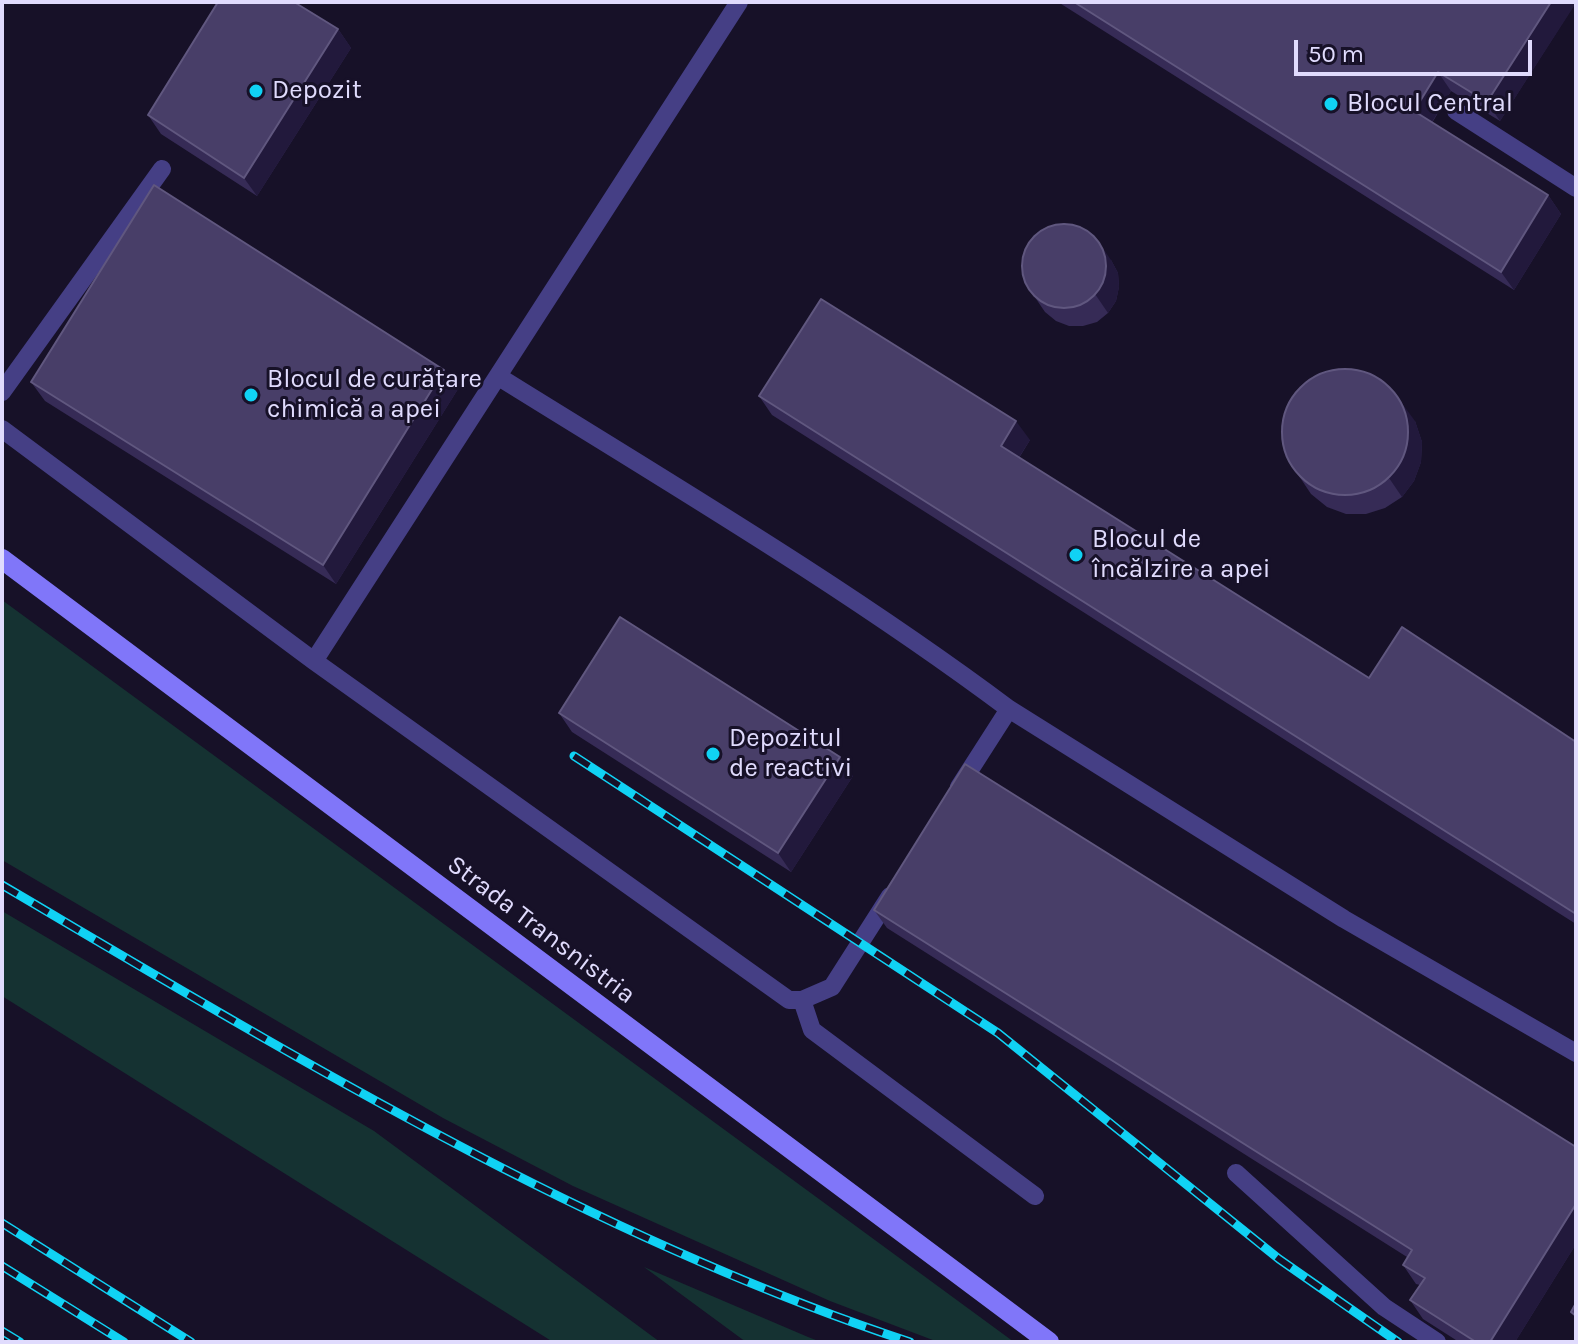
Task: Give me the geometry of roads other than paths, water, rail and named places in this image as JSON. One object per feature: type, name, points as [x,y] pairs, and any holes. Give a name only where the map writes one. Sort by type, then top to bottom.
[{"type":"street","name":"Strada Transnistria","points":[[2,559],[1049,1342]]},
{"type":"lane","points":[[314,661],[739,2]]},
{"type":"lane","points":[[1456,111],[1574,182]]},
{"type":"lane","points":[[2,392],[162,169]]},
{"type":"lane","points":[[499,377],[738,525],[1009,709],[1344,919],[1576,1053]]},
{"type":"lane","points":[[2,429],[314,661],[789,1000],[802,1000],[832,987],[902,878]]},
{"type":"lane","points":[[951,800],[1009,709]]},
{"type":"lane","points":[[802,1000],[812,1030],[1035,1196]]},
{"type":"lane","points":[[1236,1173],[1384,1307],[1437,1342]]},
{"type":"railway","points":[[574,756],[998,1033],[1279,1259],[1398,1342]]},
{"type":"railway","points":[[2,885],[332,1077],[558,1196],[673,1250],[790,1299],[910,1342]]},
{"type":"railway","points":[[2,1223],[191,1342]]},
{"type":"railway","points":[[2,1266],[124,1342]]},
{"type":"railway","points":[[2,1331],[20,1342]]},
{"type":"place","name":"Depozit","points":[[256,91]]},
{"type":"place","name":"Blocul Central","points":[[1331,104]]},
{"type":"place","name":"Blocul de curățare chimică a apei","points":[[251,395]]},
{"type":"place","name":"Blocul de încălzire a apei","points":[[1076,555]]},
{"type":"place","name":"Depozitul de reaсtivi","points":[[713,754]]}]
